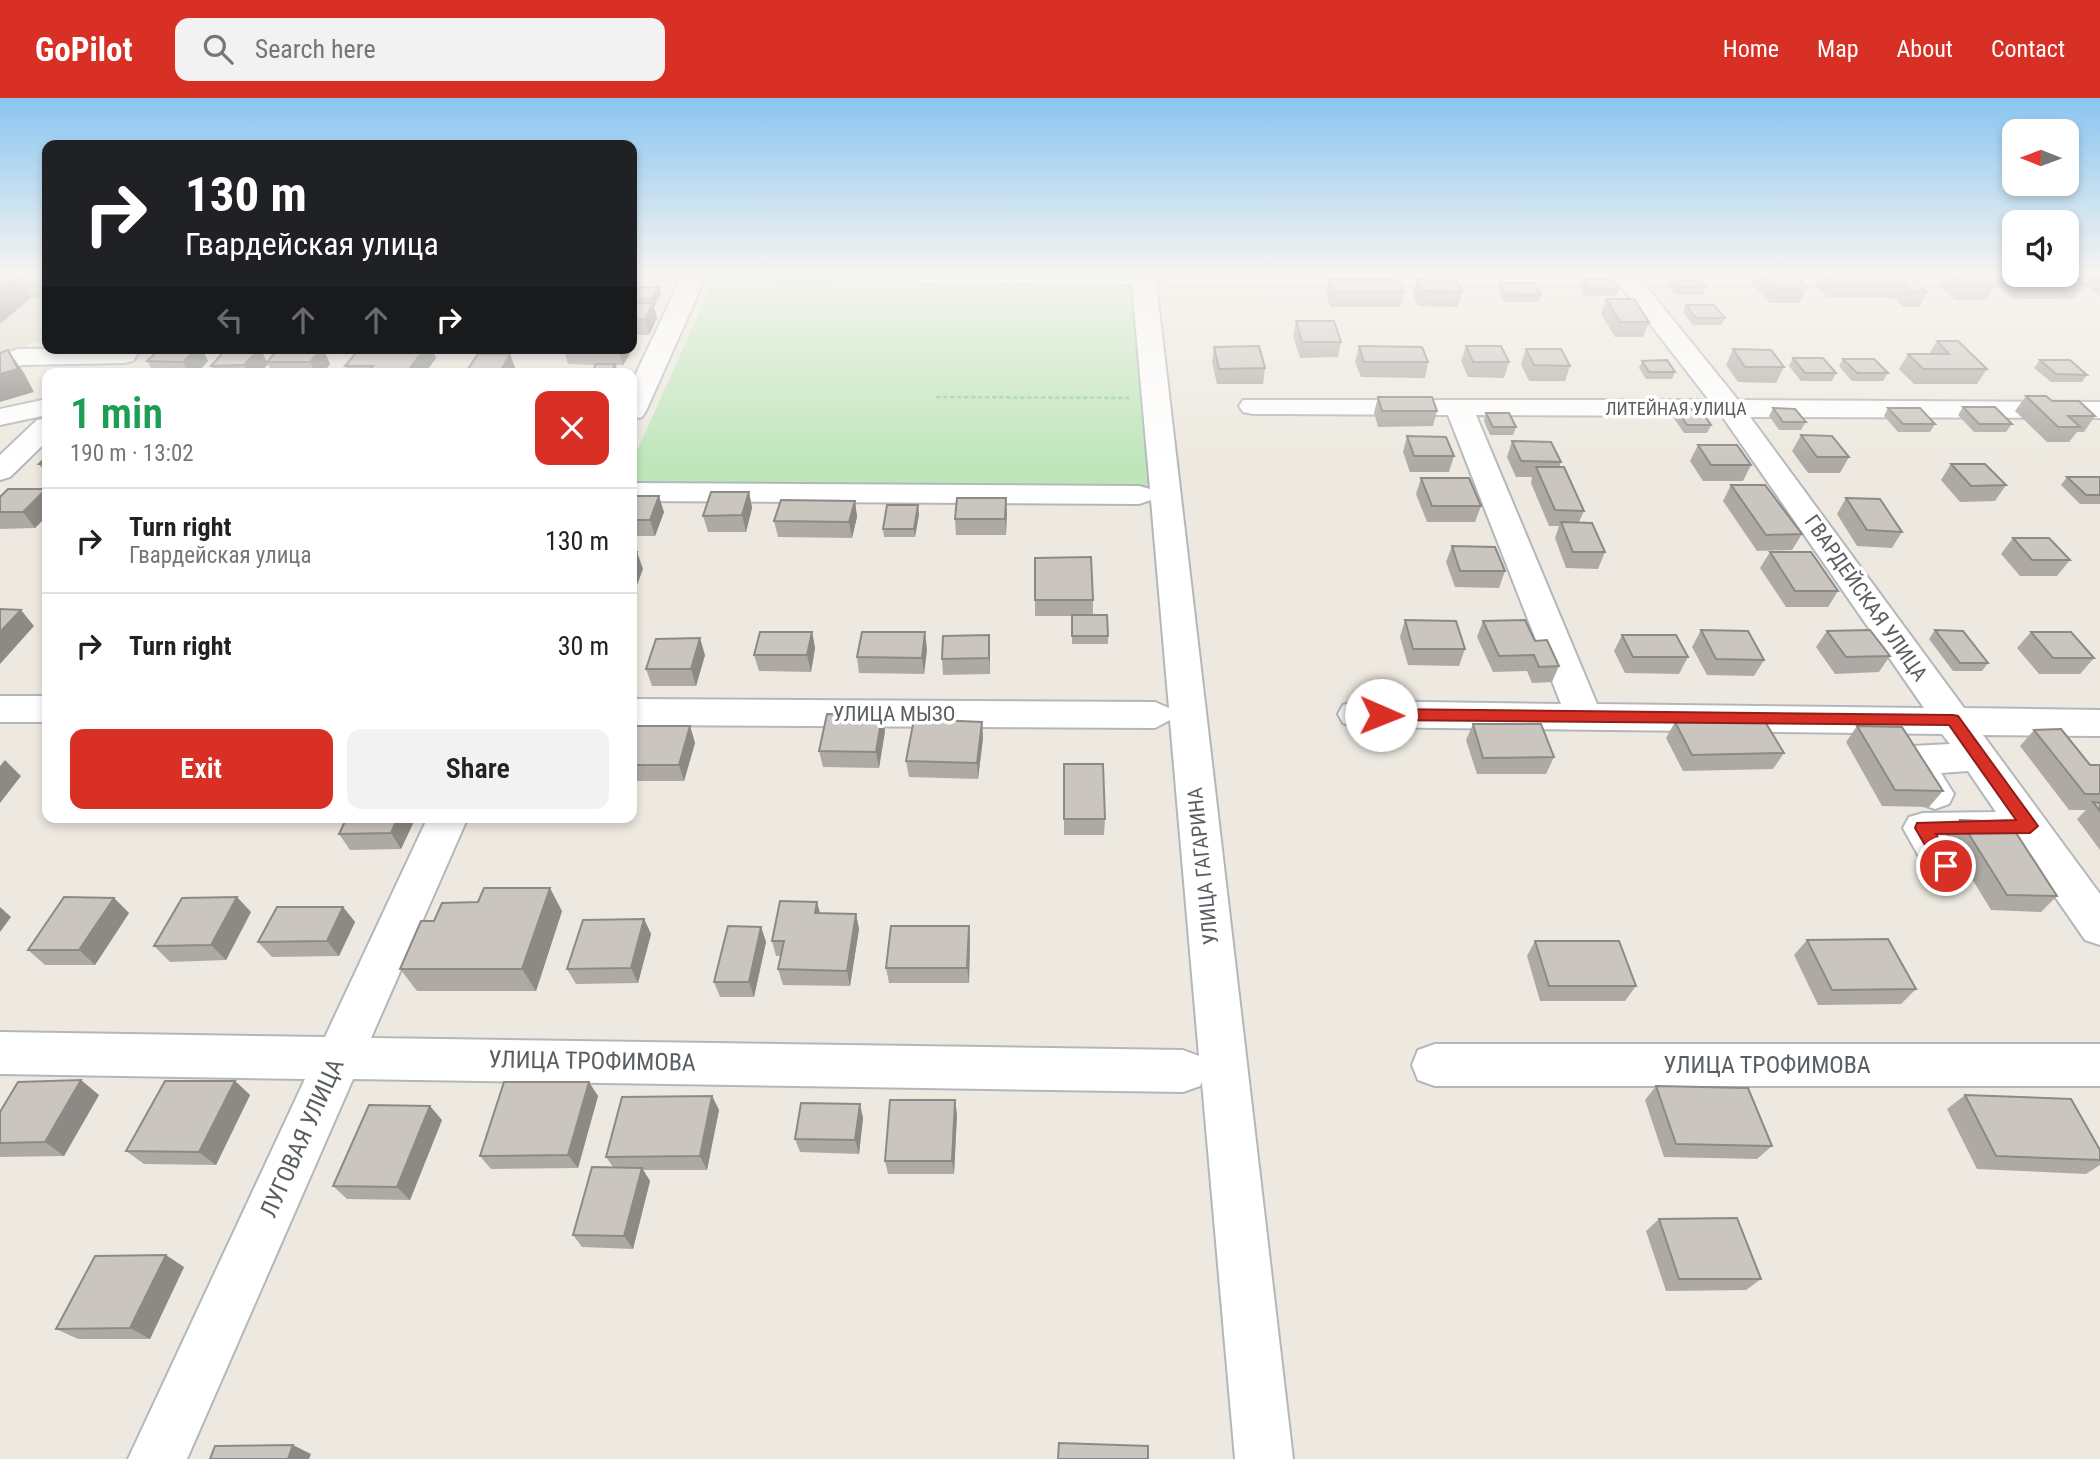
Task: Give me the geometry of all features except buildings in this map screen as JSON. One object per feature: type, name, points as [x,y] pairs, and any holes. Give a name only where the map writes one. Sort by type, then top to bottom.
[{"type":"street","points":[[637,397],[665,338]]},
{"type":"street","name":"УЛИЦА ГАГАРИНА","points":[[1152,338],[1264,1459]]},
{"type":"street","name":"ГВАРДЕЙСКАЯ УЛИЦА","points":[[1674,338],[1730,408],[2100,927]]},
{"type":"street","points":[[0,364],[18,357],[72,354]]},
{"type":"street","points":[[110,368],[124,354]]},
{"type":"street","name":"ЛИТЕЙНАЯ УЛИЦА","points":[[1252,406],[2100,410]]},
{"type":"street","points":[[0,418],[42,408]]},
{"type":"street","points":[[1459,408],[1585,718]]},
{"type":"street","points":[[0,471],[42,431]]},
{"type":"street","points":[[637,492],[1139,495]]},
{"type":"street","points":[[0,709],[42,709]]},
{"type":"street","name":"УЛИЦА МЫЗО","points":[[637,712],[1155,715]]},
{"type":"street","points":[[1356,714],[2100,723]]},
{"type":"street","points":[[1935,794],[1913,760],[1980,757]]},
{"type":"street","name":"ЛУГОВАЯ УЛИЦА","points":[[157,1459],[445,823]]},
{"type":"street","points":[[1946,866],[1923,828],[2030,826]]},
{"type":"street","name":"УЛИЦА ТРОФИМОВА","points":[[0,1053],[1183,1071]]},
{"type":"street","name":"УЛИЦА ТРОФИМОВА","points":[[1435,1065],[2100,1065]]},
{"type":"path","points":[[936,397],[1130,398]]},
{"type":"shaded area","points":[[0,338],[42,338],[42,343],[32,343],[0,361]]},
{"type":"green space","points":[[688,338],[1142,338],[1153,487],[637,482],[637,451]]},
{"type":"route","points":[[1381,715],[1953,720],[2030,826],[1923,828],[1946,866]]}]
